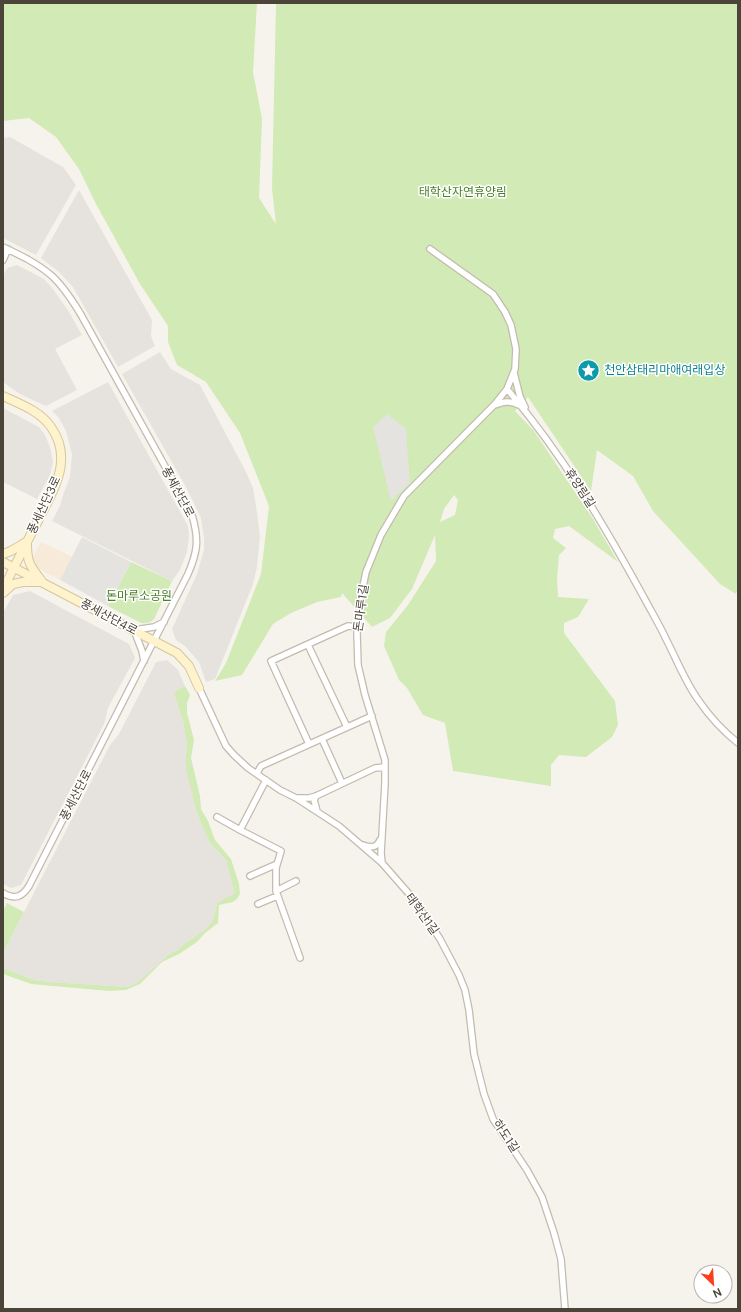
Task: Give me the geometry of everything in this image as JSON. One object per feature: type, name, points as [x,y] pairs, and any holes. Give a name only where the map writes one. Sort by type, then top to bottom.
[{"type":"street","name":"풍세산단로","points":[[3,260],[6,248],[30,260],[52,276],[68,294],[192,515],[196,530],[197,544],[194,561],[29,886],[25,893],[19,897],[14,898],[3,894]]},
{"type":"street","points":[[430,249],[492,294],[505,312],[511,325],[516,350],[514,371],[516,382],[520,396],[529,416]]},
{"type":"street","points":[[507,389],[514,371]]},
{"type":"street","name":"돈마루1길","points":[[382,863],[385,760],[365,695],[358,665],[357,627],[360,601],[366,572],[381,535],[404,496],[493,406],[507,389]]},
{"type":"street","name":"휴양림길","points":[[507,389],[560,456],[597,513],[666,638],[682,674],[698,700],[710,717],[738,743]]},
{"type":"street","name":"풍세산단3로","points":[[3,396],[41,416],[50,426],[56,434],[60,448],[61,461],[59,475],[51,494],[3,589]]},
{"type":"street","points":[[493,406],[504,402],[513,402],[523,408]]},
{"type":"street","points":[[3,554],[12,551],[27,542]]},
{"type":"street","points":[[27,542],[27,555],[30,566],[42,582]]},
{"type":"street","name":"풍세산단4로","points":[[3,562],[177,653],[189,666],[199,688]]},
{"type":"street","points":[[3,593],[13,584],[23,582],[42,582]]},
{"type":"street","points":[[144,661],[134,630],[154,627],[164,622]]},
{"type":"street","points":[[309,744],[271,661],[348,626],[357,627]]},
{"type":"street","points":[[308,644],[347,727]]},
{"type":"street","points":[[199,688],[226,746],[238,759],[280,790],[296,798],[339,826],[382,863]]},
{"type":"street","points":[[257,773],[260,766],[372,716]]},
{"type":"street","points":[[322,739],[342,783]]},
{"type":"street","points":[[296,798],[310,798],[316,796],[375,768],[385,767]]},
{"type":"street","points":[[240,830],[266,780]]},
{"type":"street","points":[[316,796],[314,800],[317,811]]},
{"type":"street","points":[[217,817],[281,851],[276,868],[277,893],[300,958]]},
{"type":"street","points":[[361,845],[374,847],[378,845],[382,836]]},
{"type":"street","name":"태학산1길","points":[[382,863],[410,895],[423,913],[452,960]]},
{"type":"street","points":[[250,876],[277,864]]},
{"type":"street","points":[[258,904],[296,881]]},
{"type":"street","name":"하도1길","points":[[452,960],[465,990],[474,1054],[484,1094],[493,1119],[527,1170],[542,1197],[554,1233],[561,1259],[565,1309]]},
{"type":"shaded area","points":[[10,137],[63,167],[76,185],[36,255],[3,238],[3,138]]},
{"type":"shaded area","points":[[79,190],[152,320],[151,336],[155,346],[118,367],[73,287],[59,272],[41,258]]},
{"type":"shaded area","points":[[17,265],[44,279],[69,312],[82,335],[55,349],[77,390],[46,406],[20,394],[3,382],[3,276],[7,268]]},
{"type":"shaded area","points":[[160,352],[171,369],[200,385],[246,472],[253,488],[256,506],[260,537],[257,567],[253,584],[215,679],[206,682],[199,662],[185,646],[176,640],[172,629],[197,574],[204,550],[201,518],[186,487],[122,374]]},
{"type":"shaded area","points":[[108,382],[188,526],[189,538],[187,552],[180,570],[172,581],[52,521],[60,506],[70,477],[72,454],[66,431],[59,418],[52,411]]},
{"type":"shaded area","points":[[3,408],[39,427],[45,435],[50,447],[53,462],[50,475],[37,499],[3,482]]},
{"type":"shaded area","points":[[387,414],[406,429],[410,483],[391,501],[373,427]]},
{"type":"shaded area","points":[[82,537],[131,562],[108,606],[60,580]]},
{"type":"shaded area","points":[[41,542],[72,557],[60,580],[36,567],[33,557]]},
{"type":"shaded area","points":[[30,591],[129,644],[135,658],[108,708],[104,724],[21,885],[11,888],[3,884],[3,613],[13,595]]},
{"type":"shaded area","points":[[167,660],[178,670],[185,686],[177,690],[174,694],[183,721],[187,745],[186,754],[195,807],[210,843],[226,860],[236,893],[217,903],[213,920],[207,928],[179,949],[168,955],[137,983],[128,987],[34,980],[3,968],[3,953],[110,745],[119,734],[156,662]]},
{"type":"green space","name":"태학산자연휴양림","points":[[3,3],[257,3],[253,72],[262,119],[259,198],[276,224],[272,189],[276,3],[738,3],[738,587],[736,594],[720,584],[653,511],[633,476],[597,450],[591,491],[528,397],[515,411],[534,431],[593,519],[618,562],[569,526],[555,529],[553,538],[566,548],[559,555],[557,579],[558,597],[589,599],[578,617],[564,623],[564,633],[615,701],[618,725],[612,737],[586,757],[559,755],[551,765],[551,786],[453,771],[445,723],[423,715],[407,688],[399,680],[384,646],[386,632],[408,605],[436,561],[435,535],[412,589],[390,618],[372,627],[342,593],[341,597],[317,602],[291,613],[273,624],[242,675],[215,681],[226,663],[261,574],[269,506],[240,433],[206,382],[177,365],[168,342],[168,326],[140,284],[95,202],[79,169],[56,137],[29,118],[3,121]],"holes":[[[454,495],[458,500],[455,515],[440,522],[444,509]]]},
{"type":"green space","name":"돈마루소공원","points":[[131,562],[172,581],[154,619],[148,623],[141,623],[108,606]]},
{"type":"green space","points":[[185,686],[190,695],[187,703],[187,713],[194,740],[191,758],[200,796],[201,809],[208,821],[215,840],[231,859],[239,884],[240,894],[237,899],[233,902],[219,905],[218,923],[204,934],[197,942],[179,954],[162,962],[140,984],[126,990],[109,991],[31,984],[3,974],[3,968],[34,980],[128,987],[137,983],[168,955],[179,949],[207,928],[213,920],[217,903],[235,893],[226,860],[210,843],[202,826],[195,807],[186,770],[187,745],[183,721],[174,694],[177,690]]},
{"type":"green space","points":[[7,903],[24,912],[3,953],[3,911]]},
{"type":"place","name":"천안삼태리마애여래입상","points":[[588,370]]}]
